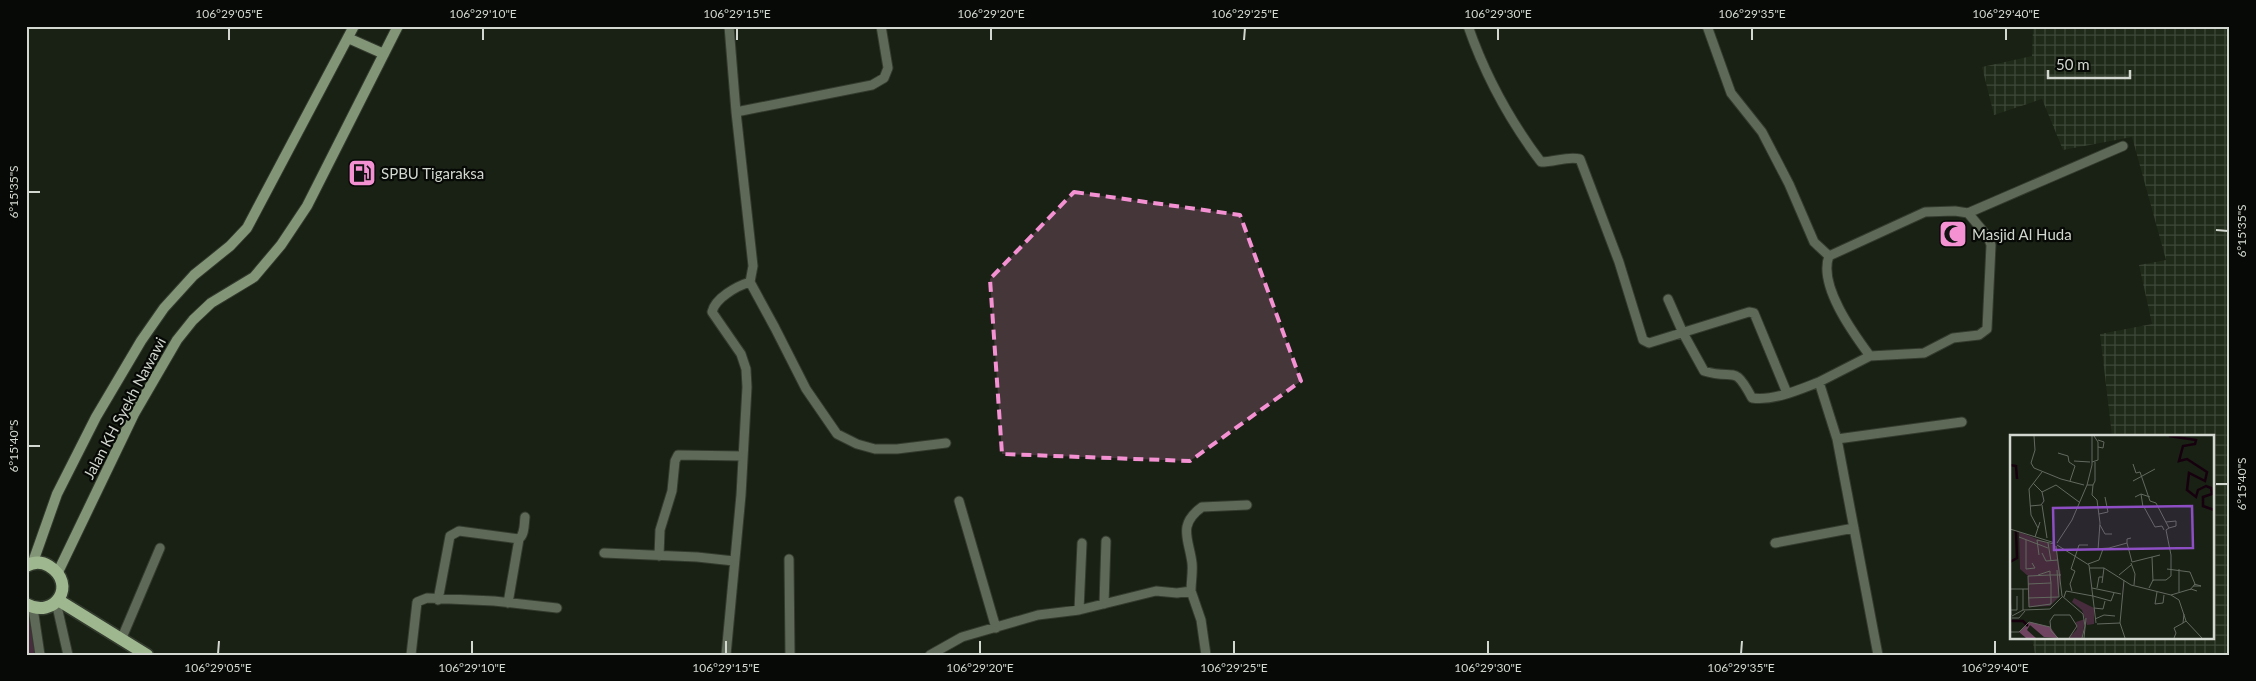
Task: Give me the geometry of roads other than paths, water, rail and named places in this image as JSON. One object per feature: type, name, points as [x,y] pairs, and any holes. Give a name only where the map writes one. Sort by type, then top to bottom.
[{"type":"main road","name":"Jalan KH Syekh Nawawi","points":[[29,564],[57,494],[96,417],[141,341],[164,308],[194,275],[230,246],[247,228],[354,26]]},
{"type":"main road","name":"Jalan KH Syekh Nawawi","points":[[58,572],[134,414],[177,340],[193,320],[211,303],[254,277],[281,246],[307,206],[398,26]]},
{"type":"main road","points":[[348,38],[384,54]]},
{"type":"main road","points":[[29,564],[45,564],[58,572],[62,581],[62,590],[57,601],[45,608],[30,606]]},
{"type":"main road","points":[[57,601],[147,655]]},
{"type":"street","points":[[729,26],[736,112],[753,258],[750,282],[806,389],[837,434],[857,444],[875,449],[897,449],[946,443]]},
{"type":"street","points":[[736,112],[872,85],[884,78],[888,68],[881,26]]},
{"type":"street","points":[[1468,26],[1481,63],[1525,140],[1541,162],[1556,162],[1570,157],[1580,159],[1619,262],[1642,340],[1648,343],[1749,312],[1754,313],[1787,393]]},
{"type":"street","points":[[1707,26],[1731,93],[1762,132],[1789,184],[1814,242],[1829,256]]},
{"type":"street","points":[[1870,356],[1857,338],[1836,301],[1826,276],[1826,263],[1829,256],[1925,212],[1955,211],[1968,213],[2123,146]]},
{"type":"street","points":[[1668,299],[1683,333],[1704,371],[1715,375],[1736,374],[1741,378],[1752,398],[1761,399],[1787,393],[1818,382],[1870,356],[1924,353],[1953,338],[1979,335],[1987,330],[1991,245],[1988,237],[1968,213]]},
{"type":"street","points":[[726,655],[743,456],[746,369],[741,354],[715,320],[712,312],[713,307],[720,299],[750,282]]},
{"type":"street","points":[[1818,382],[1837,439],[1878,655]]},
{"type":"street","points":[[1837,439],[1962,422]]},
{"type":"street","points":[[659,556],[660,530],[672,491],[675,461],[678,455],[743,456]]},
{"type":"street","points":[[959,501],[996,628]]},
{"type":"street","points":[[1206,655],[1201,620],[1191,591],[1192,564],[1186,532],[1189,521],[1202,507],[1248,505]]},
{"type":"street","points":[[508,603],[519,539],[522,537],[525,517]]},
{"type":"street","points":[[1775,543],[1854,528]]},
{"type":"street","points":[[438,600],[450,536],[453,533],[459,531],[519,539]]},
{"type":"street","points":[[1104,604],[1106,541]]},
{"type":"street","points":[[1079,610],[1082,543]]},
{"type":"street","points":[[121,640],[160,548]]},
{"type":"street","points":[[604,553],[734,561]]},
{"type":"street","points":[[789,559],[790,655]]},
{"type":"street","points":[[930,655],[962,637],[1038,615],[1079,610],[1156,591],[1177,593],[1191,591]]},
{"type":"street","points":[[411,655],[417,602],[427,598],[438,600],[470,599],[557,608]]},
{"type":"street","points":[[57,601],[68,655]]},
{"type":"street","points":[[30,606],[40,655]]},
{"type":"place","name":"SPBU Tigaraksa","points":[[362,173]]},
{"type":"place","name":"Masjid Al Huda","points":[[1953,234]]}]
